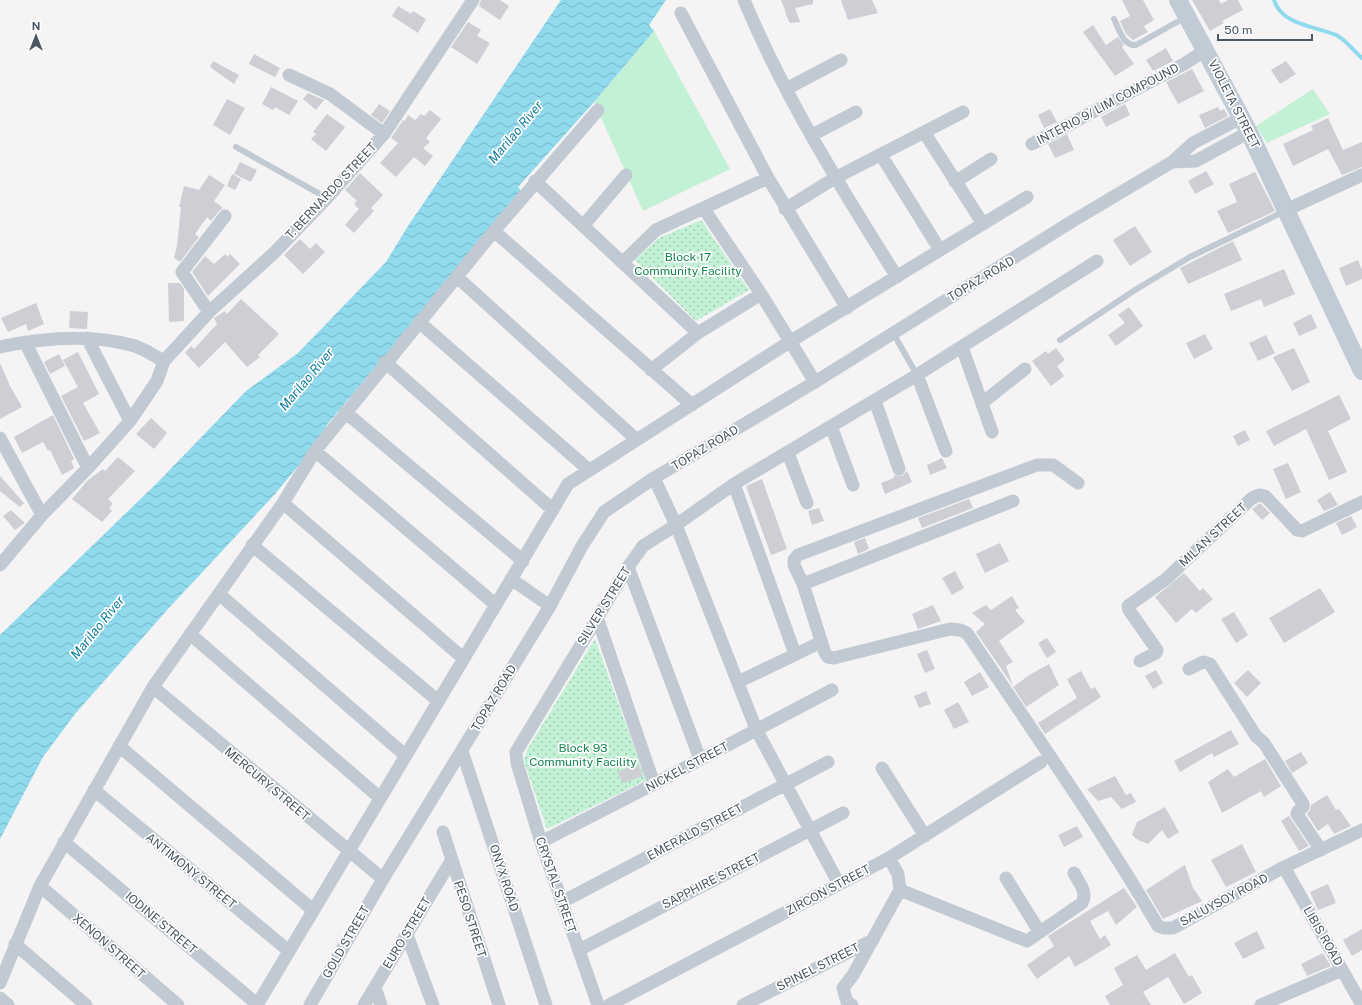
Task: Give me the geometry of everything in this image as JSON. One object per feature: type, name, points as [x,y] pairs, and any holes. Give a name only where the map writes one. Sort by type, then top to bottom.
[{"type":"main road","name":"VIOLETA STREET","points":[[1178,0],[1245,125],[1362,371]]},
{"type":"street","name":"T. BERNARDO STREET","points":[[164,361],[209,312],[275,252],[327,198],[384,134],[472,0]]},
{"type":"street","points":[[744,0],[763,46],[835,178],[897,277]]},
{"type":"street","points":[[682,13],[785,209],[848,308]]},
{"type":"street","name":"INTERIO 9/ LIM COMPOUND","points":[[1032,144],[1184,64],[1206,50]]},
{"type":"street","points":[[786,89],[841,60]]},
{"type":"street","points":[[289,75],[330,94],[384,134]]},
{"type":"street","points":[[0,983],[40,886],[153,687],[283,503],[315,451],[345,412],[494,230],[598,110]]},
{"type":"street","points":[[812,135],[856,112]]},
{"type":"street","points":[[785,209],[835,178],[963,112]]},
{"type":"street","name":"TOPAZ ROAD","points":[[383,879],[550,606],[582,546],[604,512],[654,478],[815,382],[1172,162],[1196,161],[1245,125]]},
{"type":"street","points":[[924,132],[982,224]]},
{"type":"street","points":[[881,155],[940,250]]},
{"type":"street","points":[[955,182],[991,159]]},
{"type":"street","points":[[583,226],[626,175]]},
{"type":"street","points":[[1286,210],[1362,175]]},
{"type":"street","points":[[623,262],[656,230],[768,178]]},
{"type":"street","points":[[536,181],[698,333]]},
{"type":"street","points":[[257,1004],[437,700],[568,484],[791,341],[848,308],[1027,197]]},
{"type":"street","points":[[704,209],[761,294],[815,382]]},
{"type":"street","points":[[209,312],[182,272],[225,216]]},
{"type":"street","points":[[494,230],[692,405]]},
{"type":"street","name":"SILVER STREET","points":[[518,764],[516,752],[597,617],[643,546],[676,525],[734,484],[875,401],[1097,261]]},
{"type":"street","points":[[457,277],[637,440]]},
{"type":"street","points":[[651,370],[698,333],[761,294]]},
{"type":"street","points":[[419,322],[590,470]]},
{"type":"street","points":[[87,338],[130,421]]},
{"type":"street","points":[[0,347],[25,342],[87,338],[132,345],[164,361],[157,381],[130,421],[88,468],[42,515],[0,565]]},
{"type":"street","points":[[25,342],[88,468]]},
{"type":"street","points":[[962,347],[992,432]]},
{"type":"street","points":[[386,362],[553,510]]},
{"type":"street","points":[[982,403],[1025,369]]},
{"type":"street","points":[[917,375],[946,451]]},
{"type":"street","points":[[875,401],[899,469]]},
{"type":"street","points":[[345,412],[522,561]]},
{"type":"street","points":[[831,426],[853,485]]},
{"type":"street","points":[[0,438],[4,456],[42,515]]},
{"type":"street","points":[[315,451],[496,605]]},
{"type":"street","points":[[788,453],[807,503]]},
{"type":"street","points":[[1013,502],[803,584],[794,565],[794,560],[798,555],[1037,465],[1053,465],[1078,483]]},
{"type":"street","points":[[654,478],[676,525],[756,729],[839,884]]},
{"type":"street","points":[[734,484],[796,654]]},
{"type":"street","name":"MILAN STREET","points":[[1140,661],[1156,653],[1157,650],[1128,610],[1128,606],[1166,579],[1252,498],[1259,495],[1265,496],[1296,530],[1302,531],[1362,502]]},
{"type":"street","points":[[283,503],[463,658]]},
{"type":"street","points":[[252,545],[437,700]]},
{"type":"street","points":[[628,567],[700,759]]},
{"type":"street","points":[[511,579],[550,606]]},
{"type":"street","name":"SALUYSOY ROAD","points":[[803,584],[825,653],[828,657],[834,658],[950,630],[960,630],[967,633],[1051,757],[1133,884],[1158,926],[1173,928],[1284,867],[1362,830]]},
{"type":"street","points":[[220,594],[405,755]]},
{"type":"street","points":[[597,617],[654,784]]},
{"type":"street","points":[[190,634],[380,798]]},
{"type":"street","points":[[738,682],[814,646]]},
{"type":"street","points":[[1189,669],[1203,662],[1210,664],[1256,736],[1264,743],[1303,804],[1303,807],[1297,814],[1321,850]]},
{"type":"street","name":"MERCURY STREET","points":[[153,687],[348,852],[383,879]]},
{"type":"street","name":"NICKEL STREET","points":[[541,842],[832,690]]},
{"type":"street","points":[[119,746],[313,910]]},
{"type":"street","name":"ONYX ROAD","points":[[462,751],[546,1005]]},
{"type":"street","name":"EMERALD STREET","points":[[562,902],[828,762]]},
{"type":"street","name":"ZIRCON STREET","points":[[609,1005],[889,858],[1041,762]]},
{"type":"street","name":"CRYSTAL STREET","points":[[518,764],[541,842],[598,1005]]},
{"type":"street","points":[[882,768],[925,836]]},
{"type":"street","name":"ANTIMONY STREET","points":[[94,790],[289,951]]},
{"type":"street","name":"SAPPHIRE STREET","points":[[578,950],[843,813]]},
{"type":"street","name":"PESO STREET","points":[[443,832],[451,861],[499,1005]]},
{"type":"street","name":"IODINE STREET","points":[[64,842],[257,1004]]},
{"type":"street","points":[[847,1004],[843,988],[853,975],[900,890],[898,874],[889,858]]},
{"type":"street","name":"EURO STREET","points":[[364,1005],[407,935],[438,880],[451,861]]},
{"type":"street","name":"LIBIS ROAD","points":[[1284,867],[1362,1005]]},
{"type":"street","points":[[900,890],[1016,938],[1027,941],[1039,931],[1082,903],[1085,898],[1084,892],[1074,873]]},
{"type":"street","points":[[1006,878],[1039,931]]},
{"type":"street","name":"GOLD STREET","points":[[310,1005],[383,879]]},
{"type":"street","name":"XENON STREET","points":[[40,886],[178,1005]]},
{"type":"street","points":[[407,935],[433,1005]]},
{"type":"street","name":"SPINEL STREET","points":[[743,1005],[872,940]]},
{"type":"street","points":[[15,944],[86,1005]]},
{"type":"street","points":[[1260,1005],[1342,970]]},
{"type":"street","points":[[374,987],[381,1005]]},
{"type":"street","points":[[0,998],[8,1005]]},
{"type":"lane","points":[[1114,19],[1126,43],[1131,46],[1136,45],[1187,16]]},
{"type":"lane","points":[[236,147],[327,198]]},
{"type":"lane","points":[[1060,340],[1135,290],[1190,257],[1286,210]]},
{"type":"lane","points":[[893,333],[917,375]]},
{"type":"green space","points":[[654,31],[730,169],[643,211],[594,102]]},
{"type":"green space","points":[[1313,89],[1330,114],[1267,143],[1256,126]]},
{"type":"green space","name":"Block 17 Community Facility","points":[[701,220],[749,290],[696,321],[635,260],[659,238]]},
{"type":"green space","name":"Block 93 Community Facility","points":[[595,639],[646,780],[547,829],[524,761],[527,750]]},
{"type":"water","name":"Marilao River","points":[[561,0],[666,0],[649,25],[654,31],[594,102],[518,187],[522,192],[326,426],[327,431],[275,494],[168,609],[75,714],[43,757],[0,839],[0,635],[157,483],[246,391],[298,353],[386,262],[408,226]]},
{"type":"building","points":[[481,0],[500,0],[509,6],[500,20],[479,6]]},
{"type":"building","points":[[781,0],[813,0],[813,4],[795,8],[800,22],[790,23]]},
{"type":"building","points":[[841,0],[872,0],[878,13],[848,20]]},
{"type":"building","points":[[1122,0],[1143,0],[1154,20],[1144,26],[1148,32],[1133,40],[1126,34],[1120,21],[1130,16]]},
{"type":"building","points":[[1192,0],[1219,0],[1221,4],[1228,0],[1238,0],[1243,10],[1222,21],[1224,23],[1210,31]]},
{"type":"building","points":[[398,6],[411,14],[413,11],[426,19],[418,33],[392,16]]},
{"type":"building","points":[[468,22],[481,30],[477,36],[490,43],[477,64],[451,47]]},
{"type":"building","points":[[1093,25],[1106,45],[1118,37],[1124,45],[1122,47],[1134,64],[1115,76],[1083,32]]},
{"type":"building","points":[[1166,48],[1173,61],[1153,71],[1146,60]]},
{"type":"building","points":[[254,54],[280,68],[275,77],[249,64]]},
{"type":"building","points":[[213,61],[239,75],[234,84],[210,67]]},
{"type":"building","points":[[1286,61],[1296,74],[1280,84],[1271,70]]},
{"type":"building","points":[[1192,69],[1204,91],[1178,104],[1166,82]]},
{"type":"building","points":[[271,87],[298,101],[289,115],[275,107],[273,110],[262,104]]},
{"type":"building","points":[[308,93],[324,100],[316,110],[303,99]]},
{"type":"building","points":[[227,99],[245,108],[230,135],[213,125]]},
{"type":"building","points":[[379,104],[390,111],[382,123],[371,115]]},
{"type":"building","points":[[1125,104],[1130,115],[1106,127],[1101,117]]},
{"type":"building","points":[[1218,107],[1220,111],[1224,109],[1228,116],[1205,128],[1199,115]]},
{"type":"building","points":[[1050,109],[1057,122],[1044,128],[1038,115]]},
{"type":"building","points":[[430,110],[441,119],[426,138],[430,142],[423,148],[433,156],[425,166],[414,157],[396,177],[380,163],[398,143],[391,138],[408,115],[415,120],[421,114],[424,116]]},
{"type":"building","points":[[327,114],[345,127],[326,151],[311,139],[316,134],[313,132]]},
{"type":"building","points":[[1328,118],[1343,150],[1362,142],[1362,167],[1342,175],[1328,149],[1293,166],[1283,144],[1313,130],[1311,126]]},
{"type":"building","points":[[1067,134],[1074,150],[1055,158],[1048,144]]},
{"type":"building","points":[[240,162],[257,170],[251,182],[234,174]]},
{"type":"building","points":[[1206,171],[1214,184],[1195,194],[1188,181]]},
{"type":"building","points":[[1255,172],[1275,211],[1228,233],[1217,211],[1237,202],[1229,184]]},
{"type":"building","points":[[360,173],[383,195],[371,208],[374,211],[354,233],[345,225],[359,209],[354,204],[357,201],[345,190]]},
{"type":"building","points":[[232,174],[241,179],[235,190],[227,186]]},
{"type":"building","points":[[209,175],[225,185],[214,201],[223,208],[211,221],[207,217],[195,234],[199,237],[180,262],[174,258],[177,246],[181,207],[179,207],[184,186],[199,190]]},
{"type":"building","points":[[1135,226],[1152,252],[1130,266],[1113,240]]},
{"type":"building","points":[[300,239],[310,249],[316,243],[325,252],[303,274],[284,255]]},
{"type":"building","points":[[1233,241],[1242,260],[1188,284],[1180,268]]},
{"type":"building","points":[[225,254],[228,257],[230,254],[240,264],[208,296],[192,272],[205,256],[214,264]]},
{"type":"building","points":[[1358,260],[1362,270],[1362,279],[1346,286],[1339,268]]},
{"type":"building","points":[[1284,269],[1295,294],[1264,307],[1261,299],[1231,311],[1224,294]]},
{"type":"building","points":[[168,283],[180,283],[184,289],[184,321],[169,322]]},
{"type":"building","points":[[241,299],[279,334],[258,355],[260,357],[247,367],[225,342],[199,368],[185,353],[191,346],[194,349],[217,324],[214,318],[225,311],[227,314]]},
{"type":"building","points":[[36,303],[44,324],[28,331],[26,324],[8,332],[1,318]]},
{"type":"building","points":[[1129,307],[1143,326],[1116,346],[1108,335],[1125,323],[1118,315]]},
{"type":"building","points":[[70,311],[88,312],[87,329],[69,328]]},
{"type":"building","points":[[1311,314],[1317,328],[1299,336],[1293,323]]},
{"type":"building","points":[[1205,334],[1213,349],[1194,359],[1186,343]]},
{"type":"building","points":[[1266,335],[1275,353],[1258,361],[1249,343]]},
{"type":"building","points":[[1056,348],[1065,360],[1057,366],[1064,376],[1051,386],[1032,361],[1046,351],[1048,354]]},
{"type":"building","points":[[1294,348],[1310,382],[1292,391],[1273,357]]},
{"type":"building","points":[[78,352],[99,394],[83,403],[100,433],[84,441],[61,396],[78,387],[63,360]]},
{"type":"building","points":[[59,354],[65,366],[50,374],[44,362]]},
{"type":"building","points":[[0,363],[10,386],[22,407],[0,419]]},
{"type":"building","points":[[1339,395],[1351,419],[1328,431],[1347,472],[1329,480],[1306,429],[1274,446],[1266,431]]},
{"type":"building","points":[[53,415],[74,459],[71,461],[74,468],[62,475],[50,450],[48,451],[43,442],[22,453],[14,437]]},
{"type":"building","points":[[151,418],[167,433],[154,449],[136,434]]},
{"type":"building","points":[[1245,430],[1250,440],[1238,446],[1233,436]]},
{"type":"building","points":[[118,457],[135,471],[108,499],[113,504],[109,508],[112,511],[102,522],[72,499],[88,480],[103,469],[105,471]]},
{"type":"building","points":[[942,458],[947,468],[930,475],[927,465]]},
{"type":"building","points":[[1288,463],[1301,492],[1286,499],[1273,469]]},
{"type":"building","points":[[907,471],[912,482],[885,494],[881,483],[894,478],[894,475],[902,476]]},
{"type":"building","points":[[0,476],[24,503],[20,507],[0,491]]},
{"type":"building","points":[[762,479],[787,549],[771,555],[746,486]]},
{"type":"building","points":[[1330,492],[1338,505],[1324,511],[1317,500]]},
{"type":"building","points":[[969,499],[973,508],[922,528],[918,518]]},
{"type":"building","points":[[1260,503],[1270,513],[1262,520],[1252,509]]},
{"type":"building","points":[[819,508],[824,521],[812,525],[808,511]]},
{"type":"building","points":[[11,510],[25,523],[15,530],[3,516]]},
{"type":"building","points":[[1351,516],[1357,527],[1342,535],[1336,523]]},
{"type":"building","points":[[865,538],[869,549],[858,554],[854,542]]},
{"type":"building","points":[[1000,543],[1009,561],[985,573],[976,554]]},
{"type":"building","points":[[955,571],[964,588],[952,595],[942,578]]},
{"type":"building","points":[[1184,573],[1200,591],[1203,588],[1213,599],[1196,613],[1192,609],[1176,623],[1155,597]]},
{"type":"building","points":[[1320,588],[1335,612],[1284,643],[1269,618]]},
{"type":"building","points":[[1012,596],[1019,608],[1015,610],[1025,622],[999,641],[1013,662],[1006,666],[1013,686],[976,632],[985,624],[972,613],[986,605],[991,610]]},
{"type":"building","points":[[933,605],[941,621],[918,629],[912,614]]},
{"type":"building","points":[[1234,612],[1248,635],[1236,643],[1221,619]]},
{"type":"building","points":[[1047,638],[1056,652],[1047,658],[1038,643]]},
{"type":"building","points":[[927,650],[935,669],[925,673],[917,654]]},
{"type":"building","points":[[1049,664],[1059,685],[1026,707],[1013,687],[1031,674]]},
{"type":"building","points":[[1156,670],[1163,683],[1153,689],[1145,676]]},
{"type":"building","points":[[1248,670],[1261,683],[1247,697],[1234,683]]},
{"type":"building","points":[[1081,671],[1091,689],[1095,687],[1101,697],[1045,734],[1038,723],[1077,698],[1067,679]]},
{"type":"building","points":[[980,672],[989,687],[972,696],[964,682]]},
{"type":"building","points":[[926,691],[931,704],[919,708],[914,696]]},
{"type":"building","points":[[958,702],[969,722],[954,729],[944,710]]},
{"type":"building","points":[[1231,730],[1239,744],[1214,757],[1212,753],[1180,772],[1174,761]]},
{"type":"building","points":[[1301,752],[1308,763],[1292,773],[1285,761]]},
{"type":"building","points":[[1265,759],[1281,786],[1264,797],[1261,791],[1222,813],[1208,782],[1228,769],[1234,777]]},
{"type":"building","points":[[638,764],[643,776],[623,783],[617,772]]},
{"type":"building","points":[[1115,776],[1126,795],[1131,793],[1136,802],[1122,809],[1111,797],[1098,801],[1087,789]]},
{"type":"building","points":[[1327,795],[1336,810],[1339,809],[1351,826],[1334,834],[1328,824],[1318,831],[1307,814],[1311,805]]},
{"type":"building","points":[[1165,807],[1179,832],[1168,839],[1162,830],[1148,844],[1138,840],[1132,835],[1137,822]]},
{"type":"building","points":[[1289,816],[1309,846],[1299,851],[1281,821]]},
{"type":"building","points":[[1077,826],[1083,837],[1064,847],[1058,835]]},
{"type":"building","points":[[1242,844],[1256,872],[1226,887],[1211,860]]},
{"type":"building","points":[[1185,865],[1193,888],[1202,901],[1163,919],[1146,890]]},
{"type":"building","points":[[1328,884],[1336,903],[1318,910],[1310,892]]},
{"type":"building","points":[[1124,888],[1137,907],[1116,925],[1108,911],[1090,921],[1100,939],[1105,935],[1111,945],[1075,967],[1069,956],[1037,979],[1027,965],[1054,946],[1048,936]]},
{"type":"building","points":[[1362,929],[1362,950],[1352,956],[1343,940]]},
{"type":"building","points":[[1257,931],[1265,948],[1243,959],[1234,943]]},
{"type":"building","points":[[1175,953],[1189,977],[1192,975],[1202,993],[1184,1004],[1168,977],[1143,992],[1151,1005],[1110,1005],[1105,996],[1123,985],[1114,968],[1137,955],[1146,970]]},
{"type":"building","points":[[1323,953],[1331,966],[1307,976],[1301,964]]},
{"type":"waterway","points":[[1274,0],[1278,9],[1284,15],[1300,24],[1340,37],[1362,58]]}]
